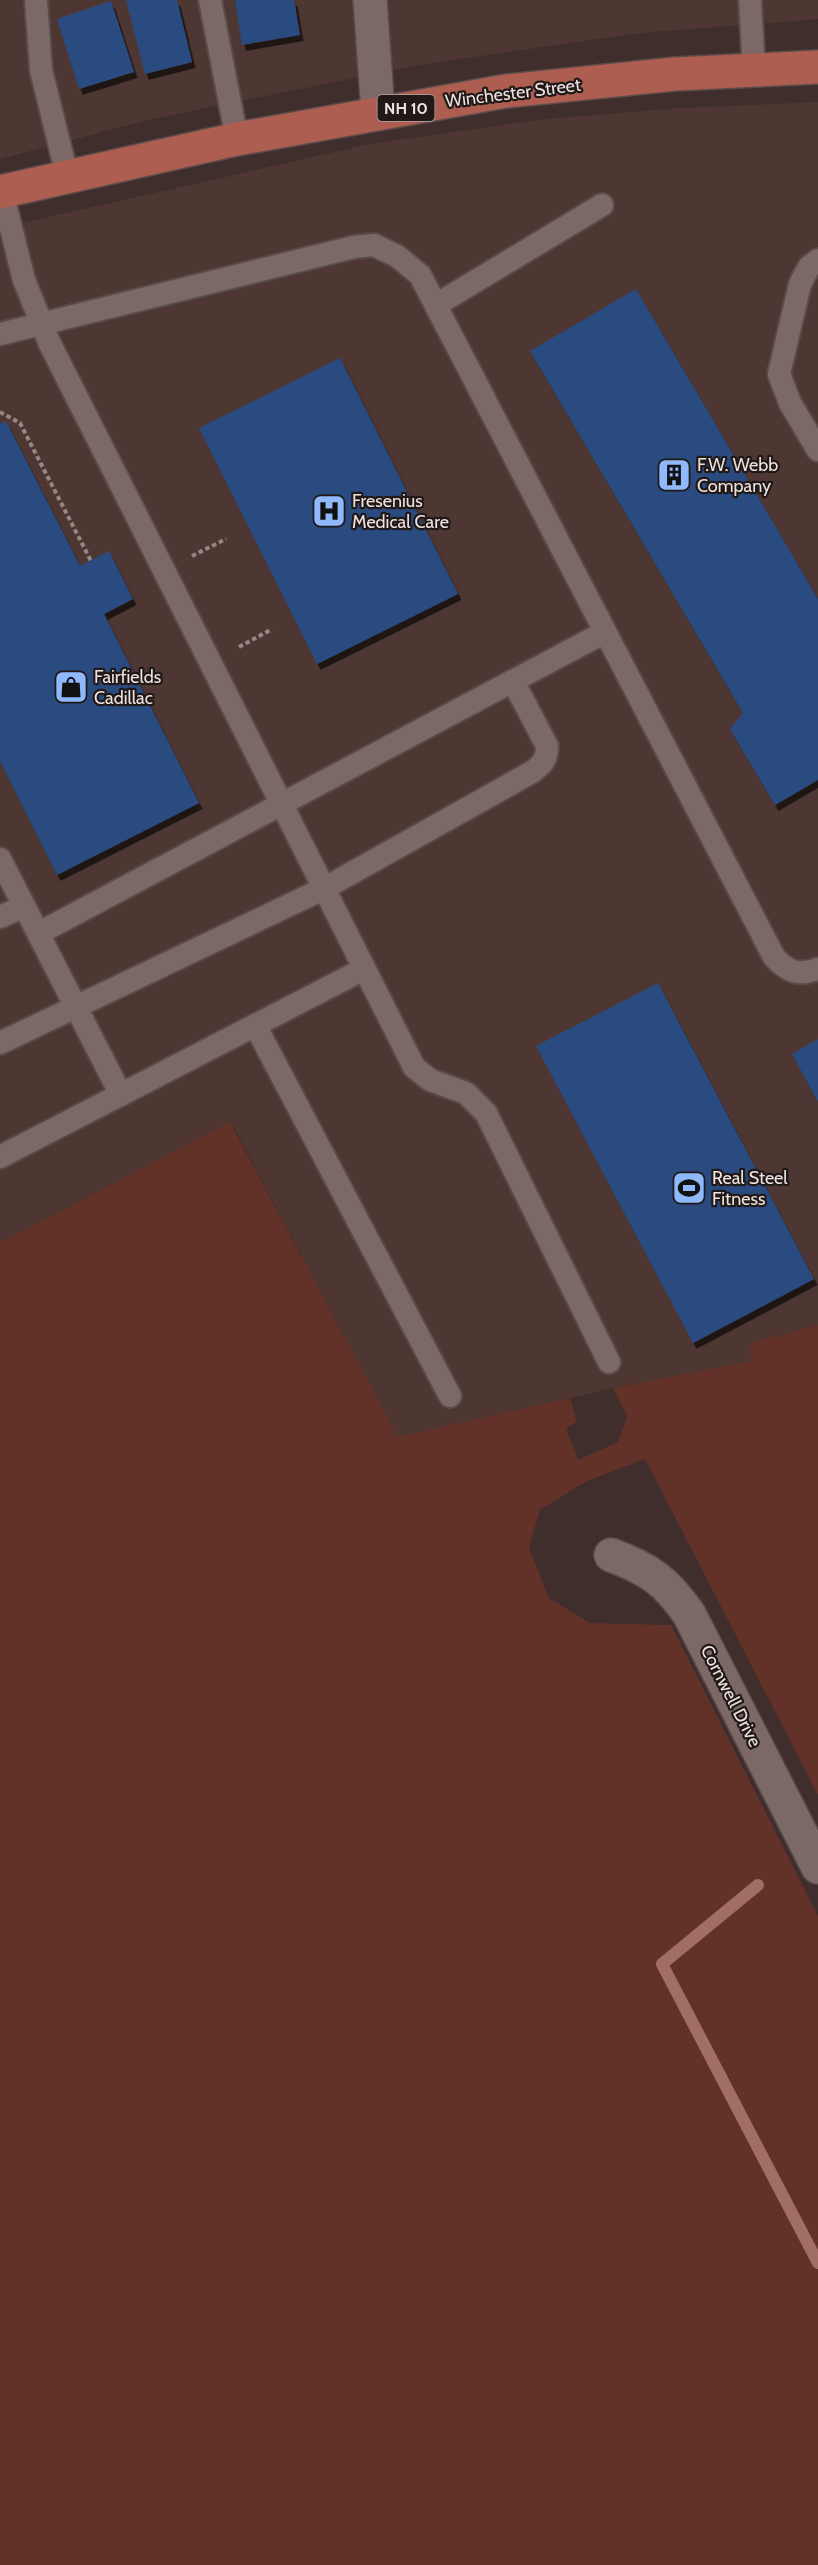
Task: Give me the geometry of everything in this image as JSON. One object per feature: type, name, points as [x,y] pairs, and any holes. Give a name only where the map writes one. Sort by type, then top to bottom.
[{"type":"main road","name":"Winchester Street","points":[[1,192],[67,175],[237,139],[378,112],[506,91],[675,74],[818,67]]},
{"type":"street","points":[[370,0],[378,112]]},
{"type":"street","name":"Cornwell Drive","points":[[611,1556],[644,1567],[671,1588],[689,1614],[818,1867]]},
{"type":"lane","points":[[36,0],[41,70],[67,175]]},
{"type":"lane","points":[[210,0],[237,139]]},
{"type":"lane","points":[[750,0],[754,70]]},
{"type":"lane","points":[[1,192],[24,280],[41,324],[414,1067],[430,1080],[466,1093],[486,1113],[609,1362]]},
{"type":"lane","points":[[435,305],[602,205]]},
{"type":"lane","points":[[0,334],[354,247],[374,245],[397,256],[420,275],[774,957],[786,971],[802,973],[818,969]]},
{"type":"lane","points":[[818,260],[810,267],[800,284],[779,374],[790,403],[818,450]]},
{"type":"lane","points":[[39,933],[605,632]]},
{"type":"lane","points":[[0,1043],[323,889],[542,764],[547,756],[547,746],[513,681]]},
{"type":"lane","points":[[0,859],[121,1095]]},
{"type":"lane","points":[[0,917],[24,906]]},
{"type":"lane","points":[[0,1157],[364,969]]},
{"type":"lane","points":[[255,1025],[450,1396]]},
{"type":"path","points":[[0,412],[15,418],[20,423],[91,561]]},
{"type":"shaded area","points":[[0,0],[818,0],[818,19],[640,33],[419,65],[148,120],[0,159]]},
{"type":"shaded area","points":[[818,102],[818,1325],[751,1343],[752,1361],[613,1388],[398,1438],[231,1122],[0,1243],[0,228],[370,144],[545,119],[682,108]]},
{"type":"shaded area","points":[[230,1122],[398,1437],[570,1398],[577,1422],[566,1428],[578,1460],[618,1442],[627,1416],[613,1388],[751,1361],[750,1343],[818,1325],[818,1795],[645,1459],[587,1481],[540,1510],[529,1547],[549,1598],[590,1623],[671,1625],[818,1916],[818,2565],[0,2565],[0,1243]]},
{"type":"building","points":[[126,0],[177,0],[192,62],[145,74]]},
{"type":"building","points":[[235,0],[294,0],[300,35],[242,45]]},
{"type":"building","points":[[111,1],[134,72],[79,89],[57,19]]},
{"type":"building","name":"F.W. Webb Company","points":[[636,289],[818,599],[818,780],[775,805],[730,729],[743,713],[530,351]]},
{"type":"building","name":"Fresenius Medical Care","points":[[340,358],[458,594],[317,664],[199,428]]},
{"type":"building","name":"Fairfields Cadillac","points":[[6,421],[80,566],[109,551],[133,599],[104,614],[199,803],[57,875],[0,761],[0,424]]},
{"type":"building","name":"Real Steel Fitness","points":[[658,983],[814,1279],[693,1343],[536,1046]]},
{"type":"building","points":[[818,1039],[818,1102],[792,1054]]},
{"type":"waterway","points":[[758,1885],[662,1964],[818,2263]]},
{"type":"place","name":"F.W. Webb Company","points":[[674,475]]},
{"type":"place","name":"Fresenius Medical Care","points":[[329,511]]},
{"type":"place","name":"Fairfields Cadillac","points":[[71,687]]},
{"type":"place","name":"Real Steel Fitness","points":[[689,1188]]}]
